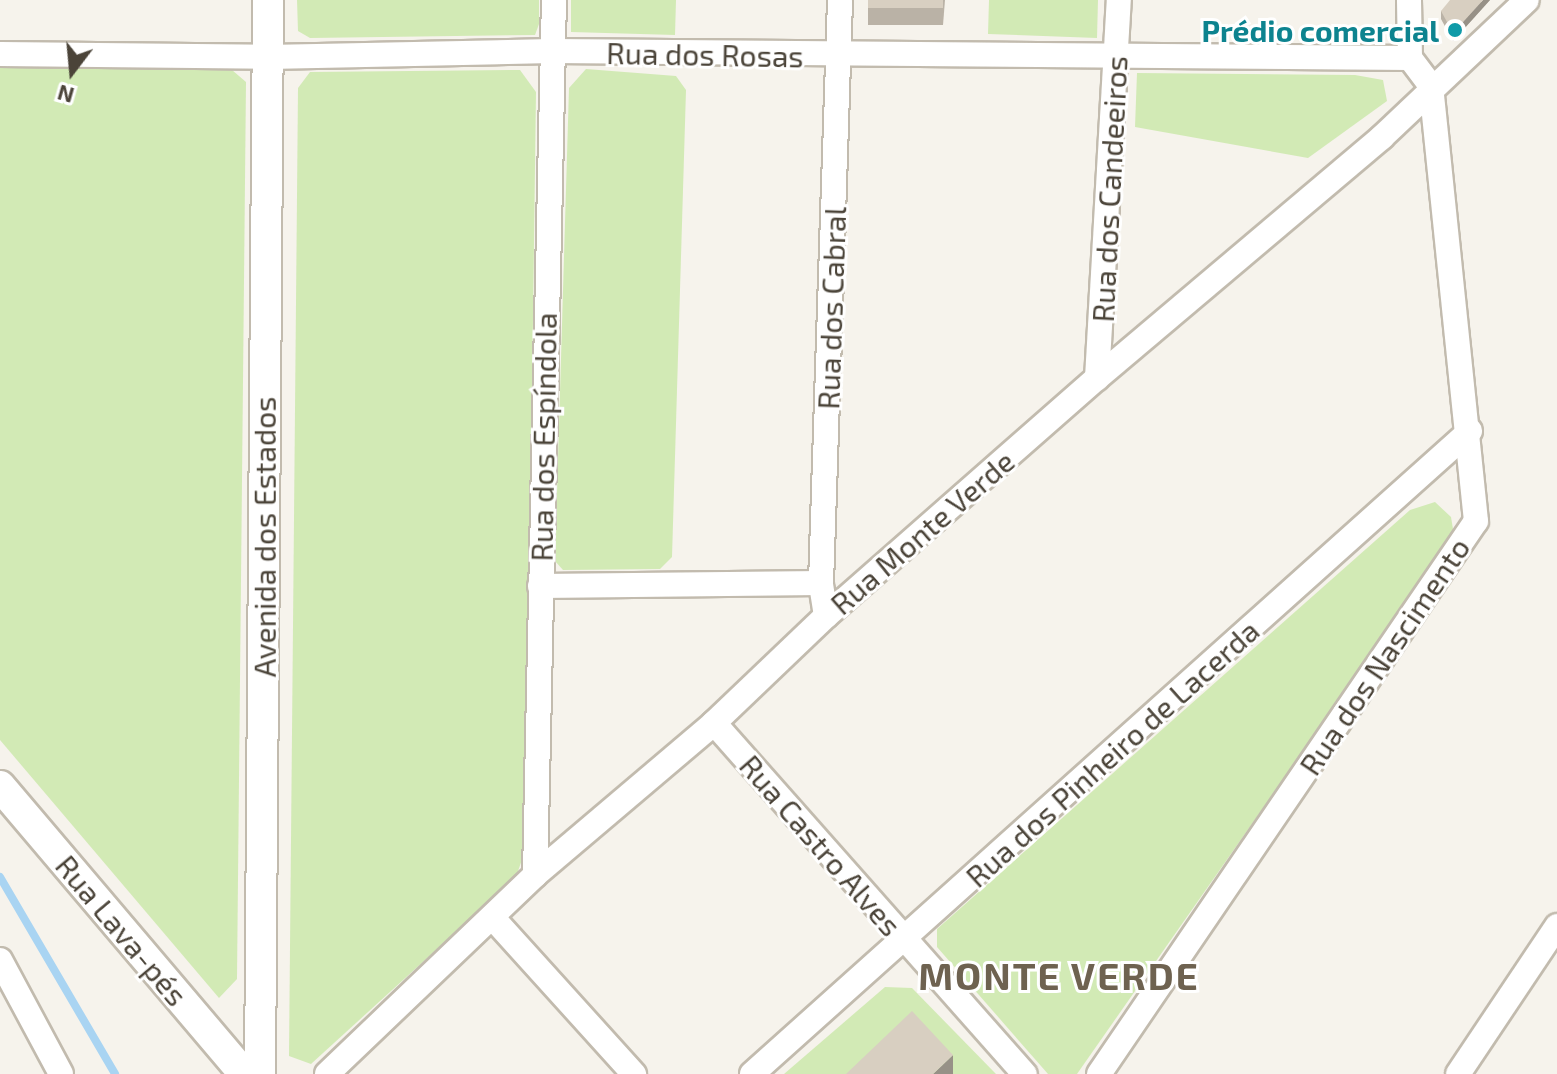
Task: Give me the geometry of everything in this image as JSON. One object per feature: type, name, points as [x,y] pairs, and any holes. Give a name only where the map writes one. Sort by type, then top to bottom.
[{"type":"street","name":"Avenida dos Estados","points":[[260,1074],[268,0]]},
{"type":"street","name":"Rua dos Espíndola","points":[[535,875],[554,0]]},
{"type":"street","name":"Rua dos Cabral","points":[[826,616],[821,583],[840,0]]},
{"type":"street","name":"Rua dos Candeeiros","points":[[1097,378],[1119,0]]},
{"type":"street","points":[[1409,0],[1410,58],[1431,86]]},
{"type":"street","name":"Rua Monte Verde","points":[[327,1074],[535,875],[714,723],[826,616],[1097,378],[1382,137],[1431,86],[1527,0]]},
{"type":"street","name":"Rua dos Rosas","points":[[0,54],[268,57],[552,51],[839,56],[1410,58]]},
{"type":"street","name":"Rua dos Nascimento","points":[[1099,1074],[1476,521],[1470,431],[1431,86]]},
{"type":"street","name":"Rua dos Pinheiro de Lacerda","points":[[752,1074],[1470,431]]},
{"type":"street","points":[[540,586],[821,583]]},
{"type":"street","name":"Rua Castro Alves","points":[[714,723],[1025,1074]]},
{"type":"street","name":"Rua Lava-pés","points":[[0,786],[244,1074]]},
{"type":"street","points":[[492,917],[634,1074]]},
{"type":"street","points":[[1458,1074],[1557,926]]},
{"type":"street","points":[[0,960],[61,1074]]},
{"type":"green space","points":[[297,0],[539,0],[539,24],[535,35],[310,38],[298,31]]},
{"type":"green space","points":[[571,0],[676,0],[675,35],[571,32]]},
{"type":"green space","points":[[989,0],[1098,0],[1097,38],[988,34]]},
{"type":"green space","points":[[0,66],[232,70],[246,82],[237,979],[219,998],[0,740]]},
{"type":"green space","points":[[586,69],[676,76],[686,90],[672,557],[660,569],[563,570],[555,561],[569,88]]},
{"type":"green space","points":[[520,70],[536,92],[526,848],[516,877],[311,1064],[289,1056],[298,88],[310,72]]},
{"type":"green space","points":[[1137,73],[1355,75],[1383,80],[1387,101],[1308,158],[1135,127]]},
{"type":"green space","points":[[1435,502],[1451,517],[1454,535],[1077,1074],[1048,1074],[937,947],[937,929],[1410,510]]},
{"type":"green space","points":[[885,987],[912,988],[996,1074],[784,1074]]},
{"type":"building","points":[[868,0],[943,0],[943,8],[868,8]]},
{"type":"building","name":"Prédio comercial","points":[[1450,0],[1483,0],[1453,33],[1441,11]]},
{"type":"building","points":[[912,1011],[953,1055],[933,1074],[846,1074]]},
{"type":"waterway","points":[[0,877],[115,1074]]},
{"type":"place","name":"Prédio comercial","points":[[1455,30]]},
{"type":"district","name":"MONTE VERDE","points":[[1059,976]]}]
